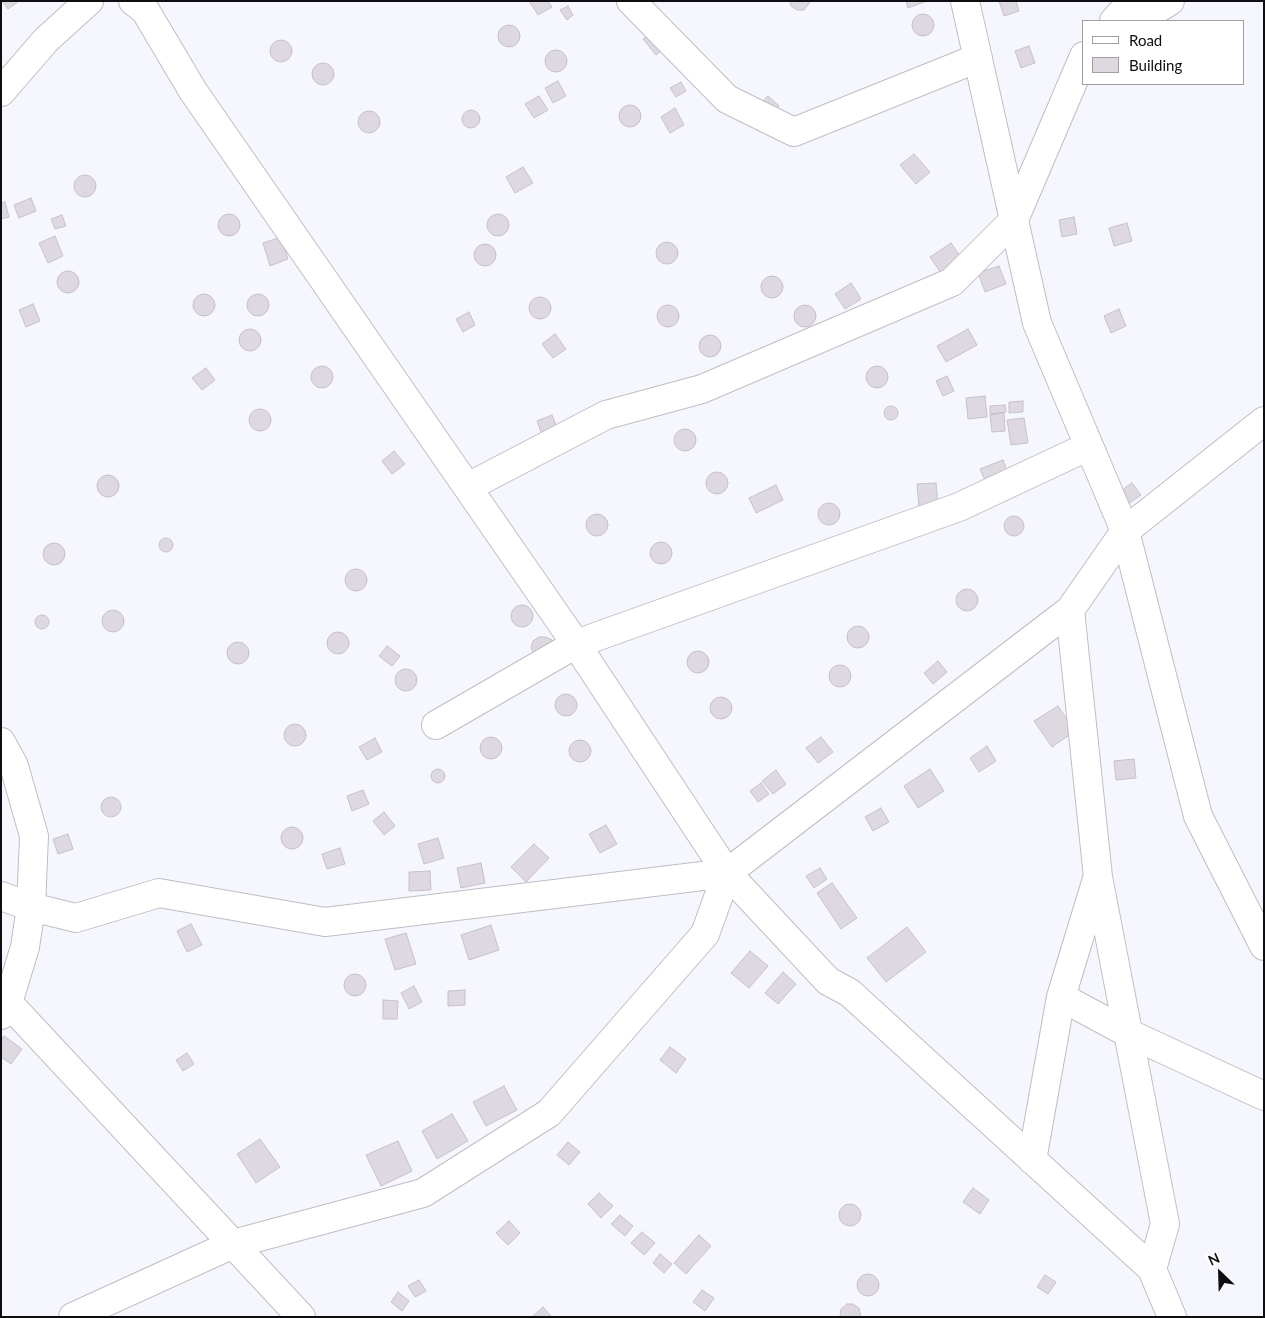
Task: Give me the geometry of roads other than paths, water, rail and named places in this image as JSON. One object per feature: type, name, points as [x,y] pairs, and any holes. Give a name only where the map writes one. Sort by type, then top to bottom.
[{"type":"street","points":[[1,91],[46,40],[89,1]]},
{"type":"street","points":[[133,1],[145,10],[192,91],[576,644],[727,873],[828,981],[850,993],[1152,1269],[1172,1317]]},
{"type":"street","points":[[631,1],[727,99],[794,132],[978,58]]},
{"type":"street","points":[[965,1],[1037,323],[1124,531],[1198,816],[1264,946]]},
{"type":"street","points":[[1115,20],[1132,1]]},
{"type":"street","points":[[1140,20],[1170,1]]},
{"type":"street","points":[[468,488],[606,415],[702,388],[952,282],[1014,220],[1082,61]]},
{"type":"street","points":[[1,896],[31,907],[76,918],[159,893],[326,922],[727,873],[1070,610],[1124,531],[1264,421]]},
{"type":"street","points":[[436,726],[576,644],[959,507],[1089,446]]},
{"type":"street","points":[[1070,610],[1098,877],[1165,1224],[1152,1269]]},
{"type":"street","points":[[1,742],[14,766],[34,836],[31,907],[26,947],[4,1004],[301,1317]]},
{"type":"street","points":[[73,1317],[233,1244],[423,1193],[549,1113],[706,934],[727,873]]},
{"type":"street","points":[[1032,1160],[1061,997],[1098,877]]},
{"type":"street","points":[[1061,997],[1128,1033],[1264,1096]]}]
